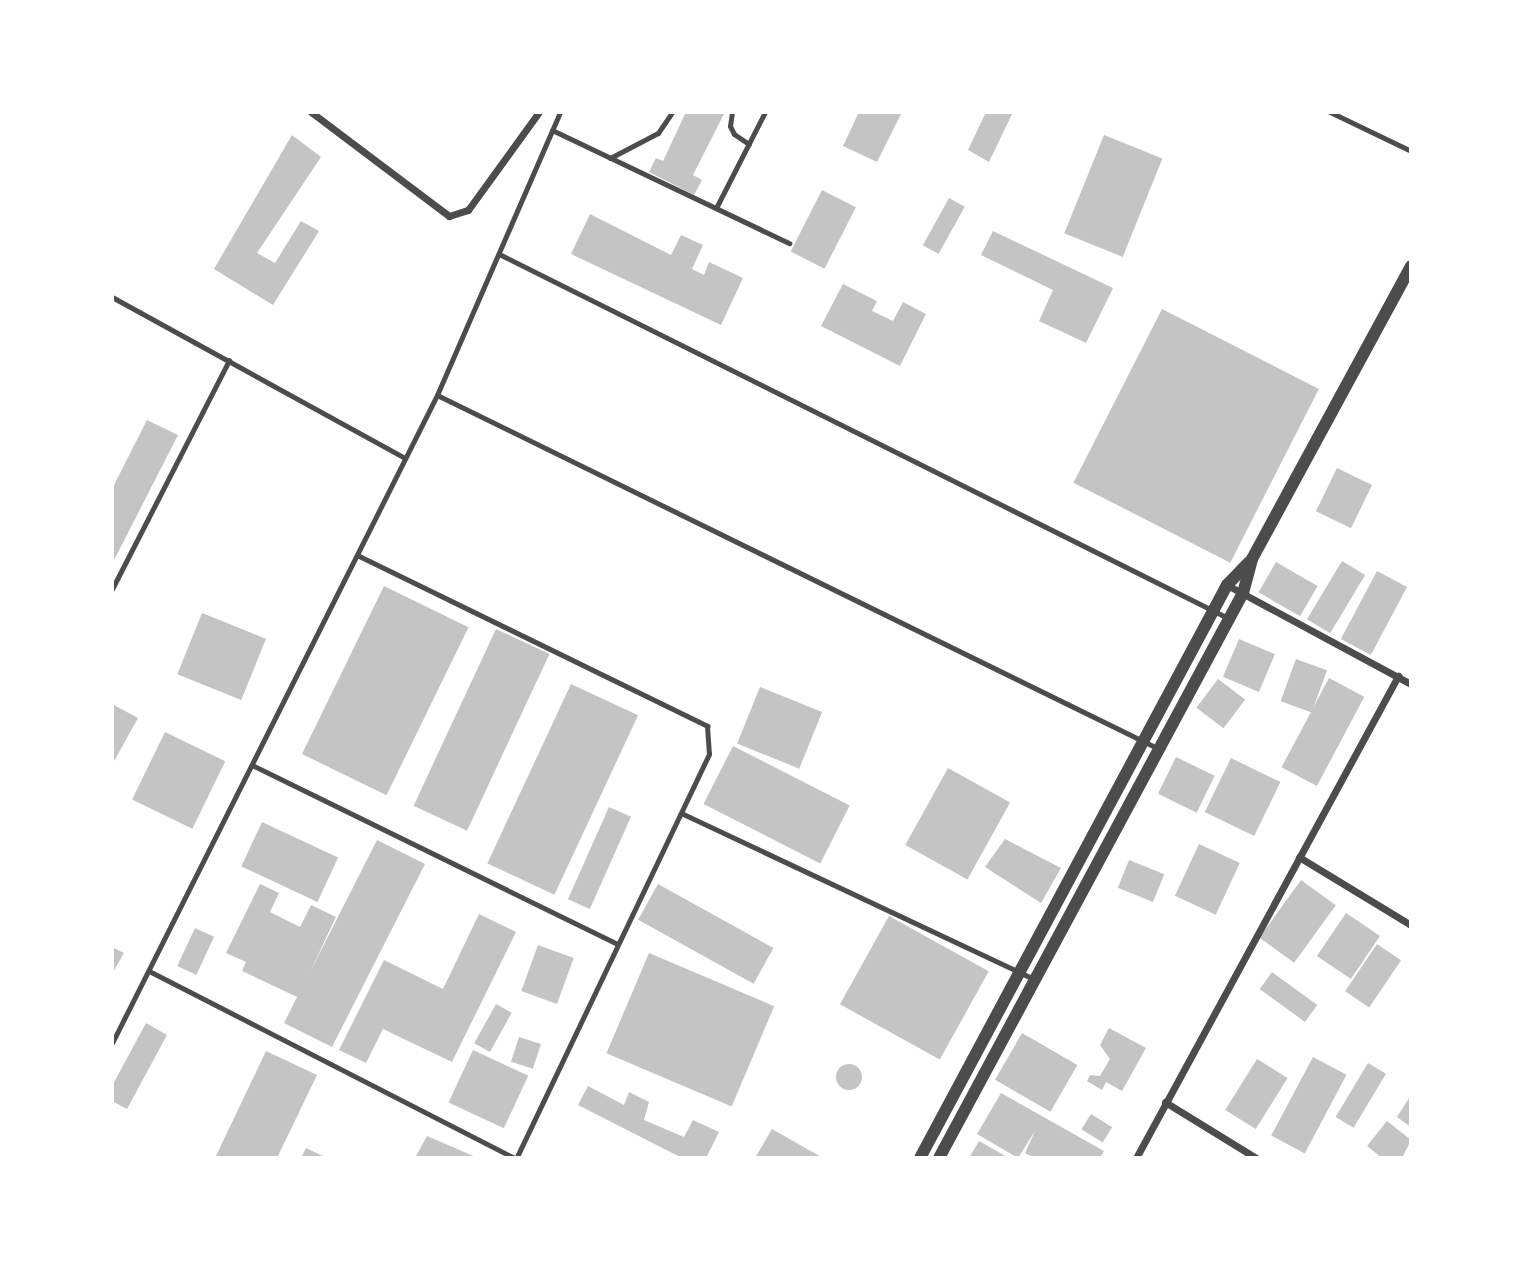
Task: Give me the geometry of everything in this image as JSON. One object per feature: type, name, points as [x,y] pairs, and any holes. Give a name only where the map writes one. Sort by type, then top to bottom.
[{"type":"street","points":[[312,112],[449,216],[468,210],[539,112]]},
{"type":"street","points":[[939,1158],[1081,864],[1227,585],[1252,559],[1407,284],[1411,266]]},
{"type":"street","points":[[920,1158],[946,1110],[1094,872],[1243,593],[1252,559]]},
{"type":"street","points":[[1227,585],[1411,684]]},
{"type":"street","points":[[1136,1158],[1398,676]]},
{"type":"street","points":[[1299,857],[1411,925]]},
{"type":"street","points":[[1081,864],[1094,872]]},
{"type":"street","points":[[1165,1102],[1256,1158]]},
{"type":"street","points":[[946,1110],[960,1118]]},
{"type":"lane","points":[[112,1043],[437,395],[502,255],[561,112]]},
{"type":"lane","points":[[610,158],[658,133],[672,112]]},
{"type":"lane","points":[[732,112],[730,126],[734,134],[749,144]]},
{"type":"lane","points":[[716,208],[765,112]]},
{"type":"lane","points":[[1330,112],[1411,151]]},
{"type":"lane","points":[[552,130],[789,243]]},
{"type":"lane","points":[[502,255],[1230,618]]},
{"type":"lane","points":[[112,297],[405,458]]},
{"type":"lane","points":[[112,589],[229,360]]},
{"type":"lane","points":[[437,395],[1160,750]]},
{"type":"lane","points":[[149,971],[515,1158],[709,754],[707,726],[357,555]]},
{"type":"lane","points":[[252,765],[618,944]]},
{"type":"lane","points":[[681,813],[1028,977]]},
{"type":"building","points":[[686,112],[725,112],[693,175],[702,180],[694,195],[649,172],[656,158],[663,161]]},
{"type":"building","points":[[859,112],[902,112],[877,162],[843,146]]},
{"type":"building","points":[[986,112],[1013,112],[989,162],[968,150]]},
{"type":"building","points":[[292,135],[321,157],[257,253],[275,263],[301,221],[319,231],[273,305],[214,269]]},
{"type":"building","points":[[1104,135],[1162,159],[1123,257],[1064,233]]},
{"type":"building","points":[[822,190],[856,207],[825,269],[791,251]]},
{"type":"building","points":[[949,198],[965,207],[939,254],[923,245]]},
{"type":"building","points":[[590,214],[671,255],[681,235],[703,245],[692,269],[704,275],[709,262],[743,278],[721,325],[571,254]]},
{"type":"building","points":[[993,231],[1113,288],[1086,343],[1039,321],[1053,290],[981,255]]},
{"type":"building","points":[[843,284],[877,301],[872,311],[893,321],[903,302],[926,314],[900,366],[821,326]]},
{"type":"building","points":[[1162,309],[1319,389],[1230,563],[1073,483]]},
{"type":"building","points":[[147,420],[178,435],[112,564],[112,489]]},
{"type":"building","points":[[1337,468],[1372,485],[1351,528],[1316,511]]},
{"type":"building","points":[[1342,561],[1365,575],[1330,633],[1307,619]]},
{"type":"building","points":[[1276,562],[1318,586],[1300,616],[1258,592]]},
{"type":"building","points":[[1377,571],[1407,587],[1371,655],[1341,639]]},
{"type":"building","points":[[384,586],[468,627],[387,795],[302,754]]},
{"type":"building","points":[[202,613],[266,639],[241,700],[177,674]]},
{"type":"building","points":[[496,629],[549,654],[467,831],[414,806]]},
{"type":"building","points":[[1239,639],[1275,654],[1259,692],[1223,677]]},
{"type":"building","points":[[1296,659],[1327,670],[1312,713],[1281,701]]},
{"type":"building","points":[[1329,678],[1364,697],[1317,786],[1282,767]]},
{"type":"building","points":[[1218,679],[1245,699],[1223,728],[1196,708]]},
{"type":"building","points":[[571,684],[638,715],[554,895],[487,863]]},
{"type":"building","points":[[760,687],[822,712],[799,769],[737,744]]},
{"type":"building","points":[[112,704],[138,718],[112,765]]},
{"type":"building","points":[[165,732],[225,761],[192,829],[132,799]]},
{"type":"building","points":[[733,746],[850,805],[820,863],[703,804]]},
{"type":"building","points":[[1176,757],[1215,776],[1197,813],[1158,794]]},
{"type":"building","points":[[1231,758],[1280,782],[1254,836],[1205,812]]},
{"type":"building","points":[[948,768],[1010,802],[967,879],[905,845]]},
{"type":"building","points":[[609,807],[631,817],[590,909],[568,899]]},
{"type":"building","points":[[262,822],[338,857],[317,902],[241,866]]},
{"type":"building","points":[[1005,839],[1061,868],[1041,903],[985,867]]},
{"type":"building","points":[[377,840],[425,864],[332,1047],[284,1023],[297,997],[242,971],[246,962],[226,953],[260,884],[279,893],[270,912],[300,927],[311,905],[336,917],[310,972]]},
{"type":"building","points":[[1199,844],[1240,863],[1216,915],[1175,896]]},
{"type":"building","points":[[1129,860],[1164,874],[1153,902],[1118,888]]},
{"type":"building","points":[[1301,880],[1336,905],[1294,963],[1259,937]]},
{"type":"building","points":[[658,884],[773,948],[754,984],[638,920]]},
{"type":"building","points":[[1346,913],[1380,936],[1351,979],[1317,956]]},
{"type":"building","points":[[479,914],[516,932],[452,1062],[383,1029],[366,1063],[339,1050],[384,960],[443,989]]},
{"type":"building","points":[[889,916],[989,971],[940,1060],[840,1004]]},
{"type":"building","points":[[195,928],[214,937],[196,975],[177,966]]},
{"type":"building","points":[[1377,944],[1401,960],[1369,1007],[1345,991]]},
{"type":"building","points":[[538,945],[574,958],[557,1004],[521,991]]},
{"type":"building","points":[[112,947],[124,953],[112,974]]},
{"type":"building","points":[[649,953],[774,1006],[732,1106],[606,1053]]},
{"type":"building","points":[[1272,972],[1317,1005],[1305,1022],[1260,989]]},
{"type":"building","points":[[496,1004],[512,1013],[490,1052],[474,1043]]},
{"type":"building","points":[[146,1023],[167,1035],[127,1109],[112,1101],[112,1086]]},
{"type":"building","points":[[1109,1028],[1146,1048],[1122,1091],[1106,1082],[1102,1090],[1087,1081],[1090,1075],[1100,1076],[1110,1059],[1100,1045]]},
{"type":"building","points":[[1022,1033],[1077,1065],[1050,1112],[995,1080]]},
{"type":"building","points":[[519,1037],[541,1044],[533,1069],[511,1062]]},
{"type":"building","points":[[473,1050],[528,1076],[504,1128],[448,1103]]},
{"type":"building","points":[[266,1051],[317,1075],[277,1158],[215,1158]]},
{"type":"building","points":[[1313,1057],[1347,1075],[1305,1153],[1271,1136]]},
{"type":"building","points":[[1257,1059],[1288,1078],[1256,1129],[1225,1110]]},
{"type":"building","points":[[1368,1063],[1386,1074],[1354,1128],[1336,1117]]},
{"type":"building","points":[[849,1064],[858,1068],[862,1077],[858,1086],[849,1090],[840,1086],[836,1077],[840,1068]]},
{"type":"building","points":[[588,1086],[624,1105],[629,1092],[649,1102],[644,1120],[684,1137],[693,1120],[719,1132],[706,1158],[682,1158],[578,1105]]},
{"type":"building","points":[[1001,1093],[1104,1151],[1100,1158],[1035,1158],[1025,1153],[1035,1131],[1018,1158],[977,1134]]},
{"type":"building","points":[[1409,1098],[1411,1099],[1411,1127],[1397,1117]]},
{"type":"building","points":[[1091,1114],[1112,1127],[1103,1143],[1081,1129]]},
{"type":"building","points":[[1387,1121],[1411,1140],[1402,1158],[1382,1158],[1367,1146]]},
{"type":"building","points":[[772,1129],[823,1158],[755,1158]]},
{"type":"building","points":[[427,1136],[478,1158],[415,1158]]},
{"type":"building","points":[[979,1141],[1009,1158],[969,1158]]},
{"type":"building","points":[[306,1148],[327,1158],[301,1158]]}]
